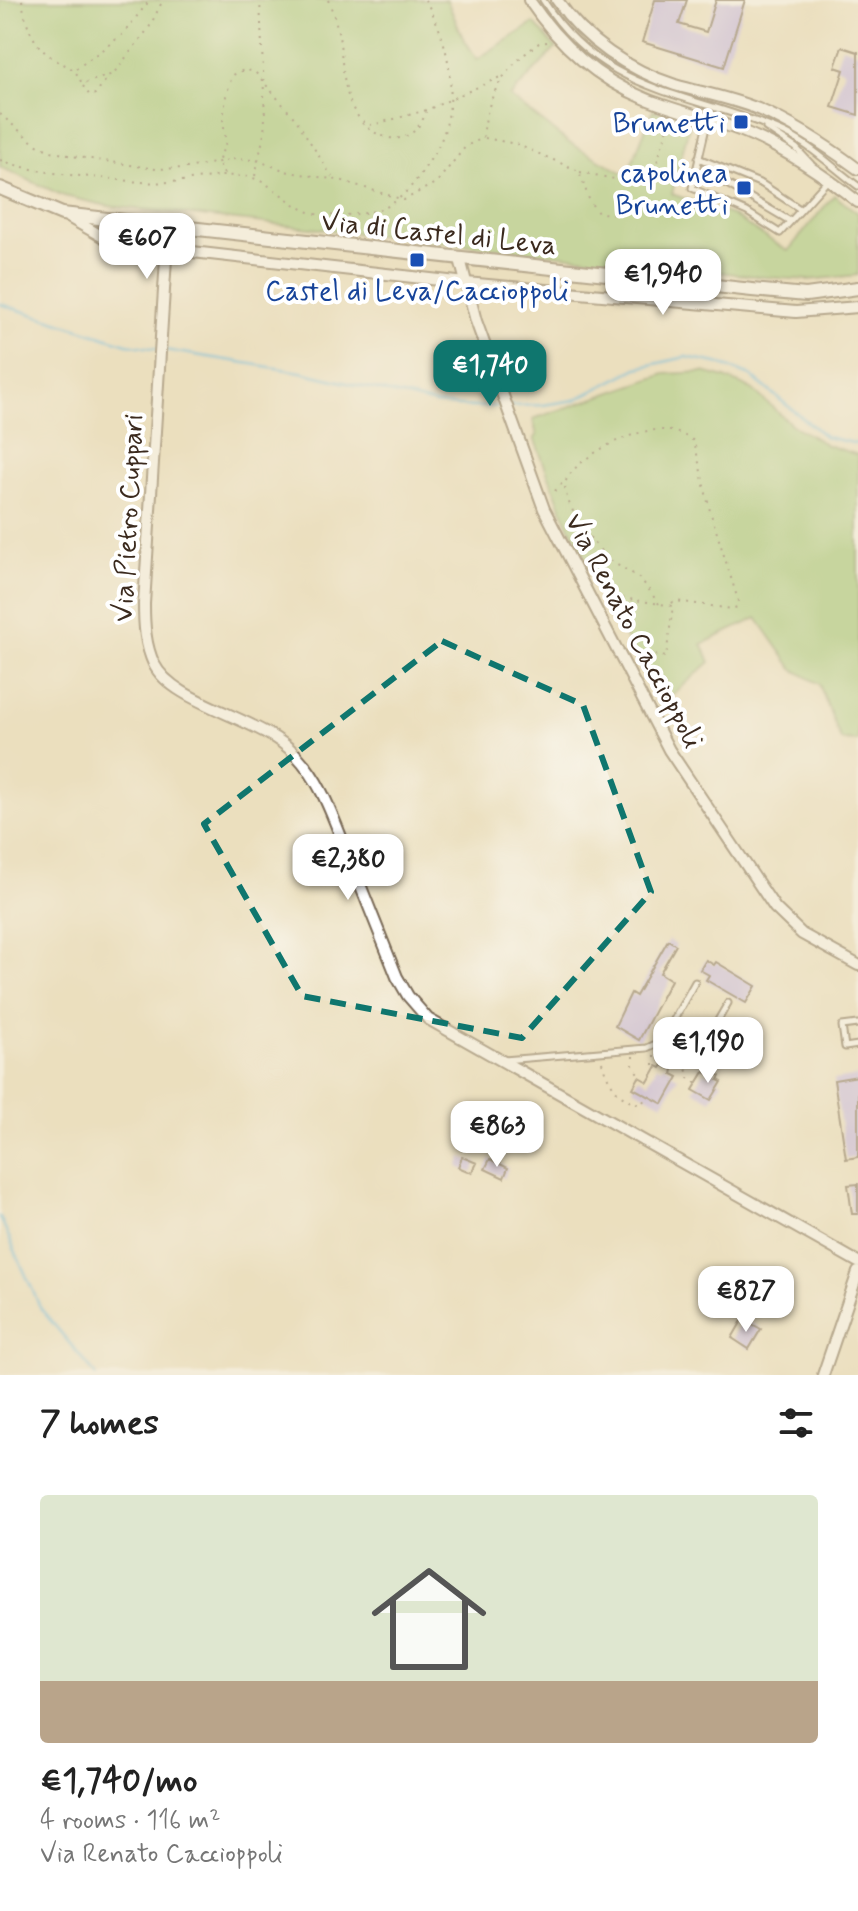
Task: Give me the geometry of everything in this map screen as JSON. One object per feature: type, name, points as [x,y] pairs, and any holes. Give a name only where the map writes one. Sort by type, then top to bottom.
[{"type":"street","points":[[529,0],[543,23],[560,41],[583,62],[627,91],[762,140],[815,170],[858,202]]},
{"type":"street","points":[[557,0],[587,35],[635,68],[652,77],[733,100],[771,115],[823,144],[858,169]]},
{"type":"street","name":"Via di Castel di Leva","points":[[0,188],[62,214],[103,237],[166,249],[466,283],[796,312],[858,307]]},
{"type":"street","name":"Via di Castel di Leva","points":[[62,214],[806,295],[858,288]]},
{"type":"street","name":"Via Pietro Cuppari","points":[[168,227],[144,604],[147,642],[154,665],[179,690],[254,724],[281,741],[298,757],[322,791],[397,977],[408,996],[428,1019],[858,1262]]},
{"type":"street","name":"Via Renato Caccioppoli","points":[[460,259],[476,321],[553,527],[676,761],[775,908],[802,934],[858,965]]},
{"type":"street","points":[[823,1375],[858,1272]]},
{"type":"lane","points":[[543,0],[582,45],[620,73],[661,92],[755,121],[795,139],[858,186]]},
{"type":"lane","points":[[708,119],[692,188],[747,212],[780,233],[828,180]]},
{"type":"lane","points":[[755,121],[796,148],[815,170]]},
{"type":"lane","points":[[698,158],[762,184],[800,209]]},
{"type":"lane","points":[[694,174],[727,184],[790,221]]},
{"type":"lane","points":[[499,1060],[633,1051],[649,1047],[662,1041],[695,982]]},
{"type":"lane","points":[[662,1041],[685,1052],[699,1053],[728,1003]]},
{"type":"lane","points":[[858,1024],[842,1026],[845,1047],[858,1045]]},
{"type":"path","points":[[22,0],[26,18],[41,49],[75,69],[90,96],[95,94],[149,28],[163,0]]},
{"type":"path","points":[[75,69],[122,35],[150,0]]},
{"type":"path","points":[[254,177],[264,134],[260,0]]},
{"type":"path","points":[[328,0],[337,27],[344,78],[358,119],[383,138],[403,138],[418,127],[427,110]]},
{"type":"path","points":[[0,160],[40,172],[133,182],[174,182],[225,175],[254,177],[300,207],[317,214],[369,212],[385,207],[397,200],[417,179],[434,154],[445,129],[450,100],[442,33],[425,0]]},
{"type":"path","points":[[358,119],[372,125],[427,110],[501,77],[539,43],[548,42],[553,48],[560,41]]},
{"type":"path","points":[[218,162],[226,142],[223,121],[232,76],[249,70],[255,72],[297,121],[333,179]]},
{"type":"path","points":[[82,84],[97,77],[108,77]]},
{"type":"path","points":[[483,138],[486,114],[501,77]]},
{"type":"path","points":[[0,114],[35,144],[61,153],[156,169],[187,168],[235,159],[259,160],[289,172],[333,179],[397,200],[414,197],[437,182],[466,146],[483,138],[516,144],[579,171],[634,183],[651,182]]},
{"type":"path","points":[[579,171],[590,202],[598,213],[619,214],[642,205],[649,199],[651,182],[671,116]]},
{"type":"path","points":[[218,162],[225,175]]},
{"type":"path","points":[[555,491],[599,448],[623,438],[660,429],[679,431],[694,441],[710,511],[738,600],[737,607],[732,609],[676,601],[667,605]]},
{"type":"path","points":[[567,478],[568,498],[589,538],[611,561],[639,578],[659,604]]},
{"type":"path","points":[[608,605],[622,598],[673,606],[666,657],[632,651]]},
{"type":"path","points":[[649,1047],[656,1066]]},
{"type":"path","points":[[633,1051],[633,1063],[640,1077]]},
{"type":"path","points":[[685,1052],[689,1078],[697,1083]]},
{"type":"path","points":[[602,1053],[603,1067],[624,1099],[641,1104],[648,1096]]},
{"type":"highlighted area","points":[[442,641],[583,705],[651,892],[522,1038],[302,996],[204,824]]},
{"type":"green space","points":[[0,0],[447,0],[462,36],[477,59],[534,23],[556,48],[510,97],[568,142],[627,175],[653,110],[690,122],[672,194],[731,215],[788,251],[834,195],[858,213],[858,275],[808,280],[764,277],[108,206],[64,196],[0,167]]},
{"type":"green space","points":[[703,372],[752,389],[792,425],[827,445],[858,455],[858,741],[841,740],[819,684],[793,669],[757,618],[702,644],[710,662],[660,706],[567,522],[534,438],[537,436],[533,419],[665,374]]},
{"type":"building","points":[[655,0],[687,0],[679,24],[706,32],[716,0],[745,0],[724,67],[642,42]]},
{"type":"building","points":[[842,47],[858,52],[858,115],[832,107],[844,70],[835,67]]},
{"type":"building","points":[[668,940],[676,945],[660,973],[671,980],[639,1040],[615,1026],[631,993],[636,996]]},
{"type":"building","points":[[706,960],[714,965],[716,962],[756,986],[746,1003],[706,980],[709,975],[700,970]]},
{"type":"building","points":[[737,1035],[745,1040],[732,1059],[724,1054]]},
{"type":"building","points":[[663,1065],[678,1077],[663,1104],[633,1088],[639,1077],[648,1082],[657,1066],[661,1068]]},
{"type":"building","points":[[711,1070],[720,1076],[718,1080],[722,1082],[711,1100],[693,1090],[704,1072],[709,1074]]},
{"type":"building","points":[[858,1076],[858,1157],[846,1159],[834,1080]]},
{"type":"building","points":[[462,1157],[477,1163],[472,1173],[458,1167]]},
{"type":"building","points":[[490,1159],[508,1168],[504,1178],[485,1169]]},
{"type":"building","points":[[858,1184],[858,1214],[852,1214],[848,1185]]},
{"type":"building","points":[[743,1319],[761,1329],[749,1349],[732,1338]]},
{"type":"waterway","points":[[0,304],[127,344],[301,372],[436,404],[473,407],[543,405],[575,400],[637,368],[686,357],[717,363],[751,376],[826,437],[858,444]]},
{"type":"waterway","points":[[0,1217],[41,1309],[96,1375]]},
{"type":"place","name":"Brunetti","points":[[741,122]]},
{"type":"place","name":"capolinea Brunetti","points":[[744,188]]},
{"type":"place","name":"Castel di Leva/Caccioppoli","points":[[417,260]]}]
